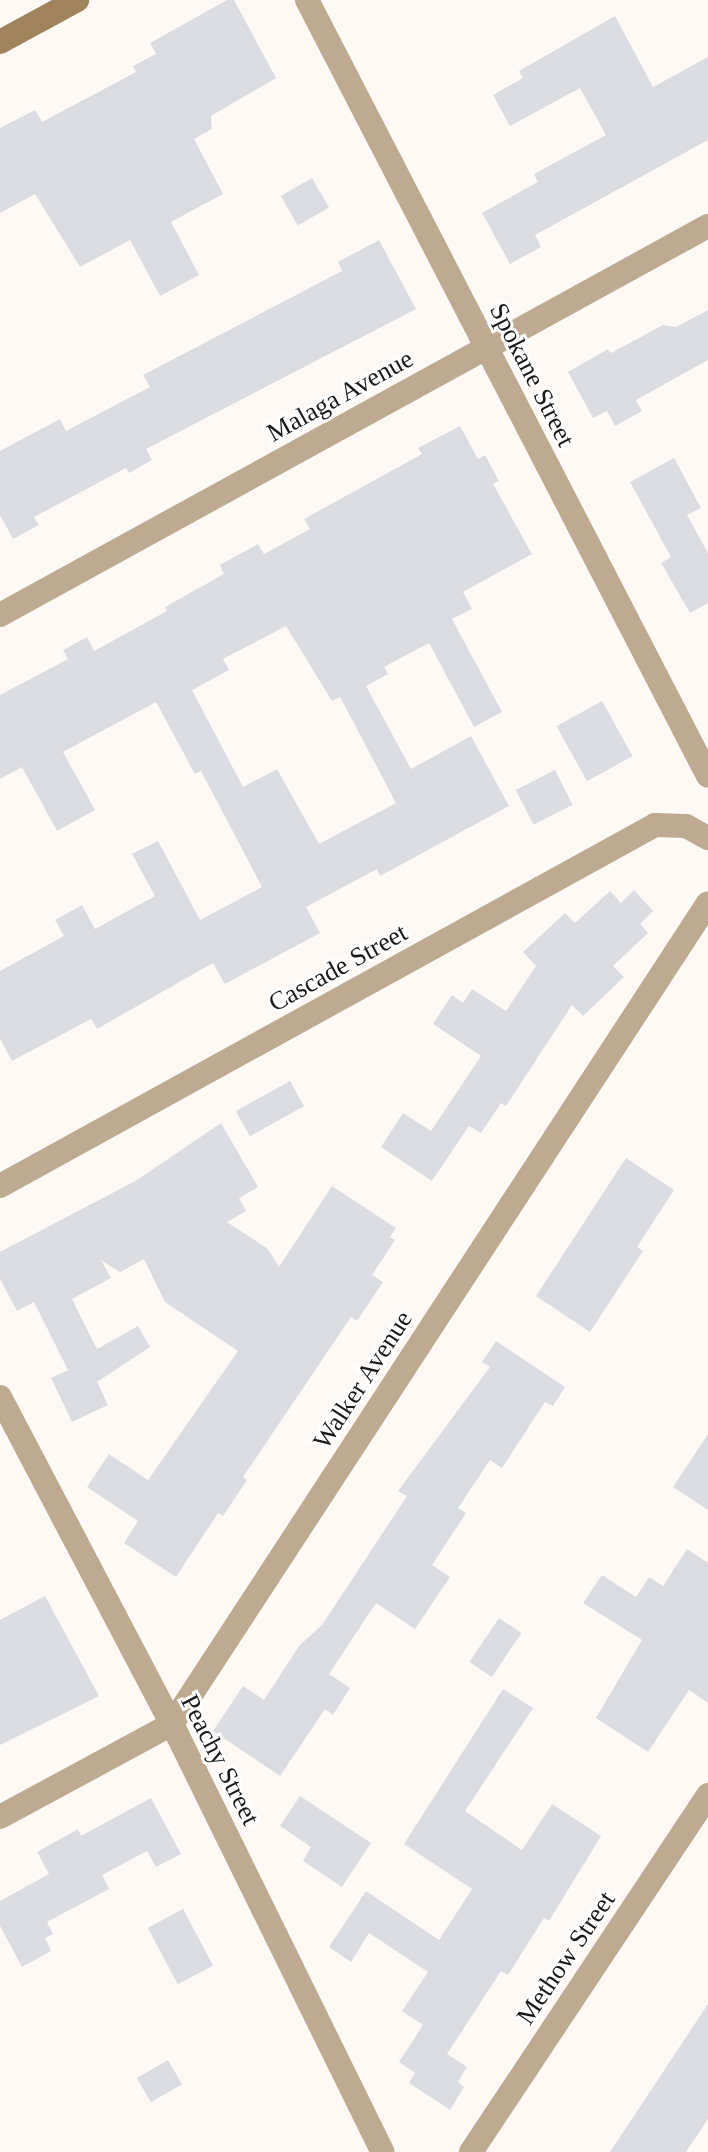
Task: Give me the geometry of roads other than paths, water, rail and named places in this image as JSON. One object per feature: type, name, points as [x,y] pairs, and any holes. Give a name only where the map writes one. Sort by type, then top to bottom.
[{"type":"street","points":[[0,42],[77,0]]},
{"type":"street","name":"Spokane Street","points":[[307,0],[708,776]]},
{"type":"street","name":"Malaga Avenue","points":[[0,615],[708,226]]},
{"type":"street","name":"Cascade Street","points":[[0,1186],[655,825],[686,826],[708,838]]},
{"type":"street","name":"Walker Avenue","points":[[0,1817],[172,1724],[708,903]]},
{"type":"street","name":"Peachy Street","points":[[0,1397],[172,1724],[383,2152]]},
{"type":"street","name":"Methow Street","points":[[471,2152],[708,1795]]}]
